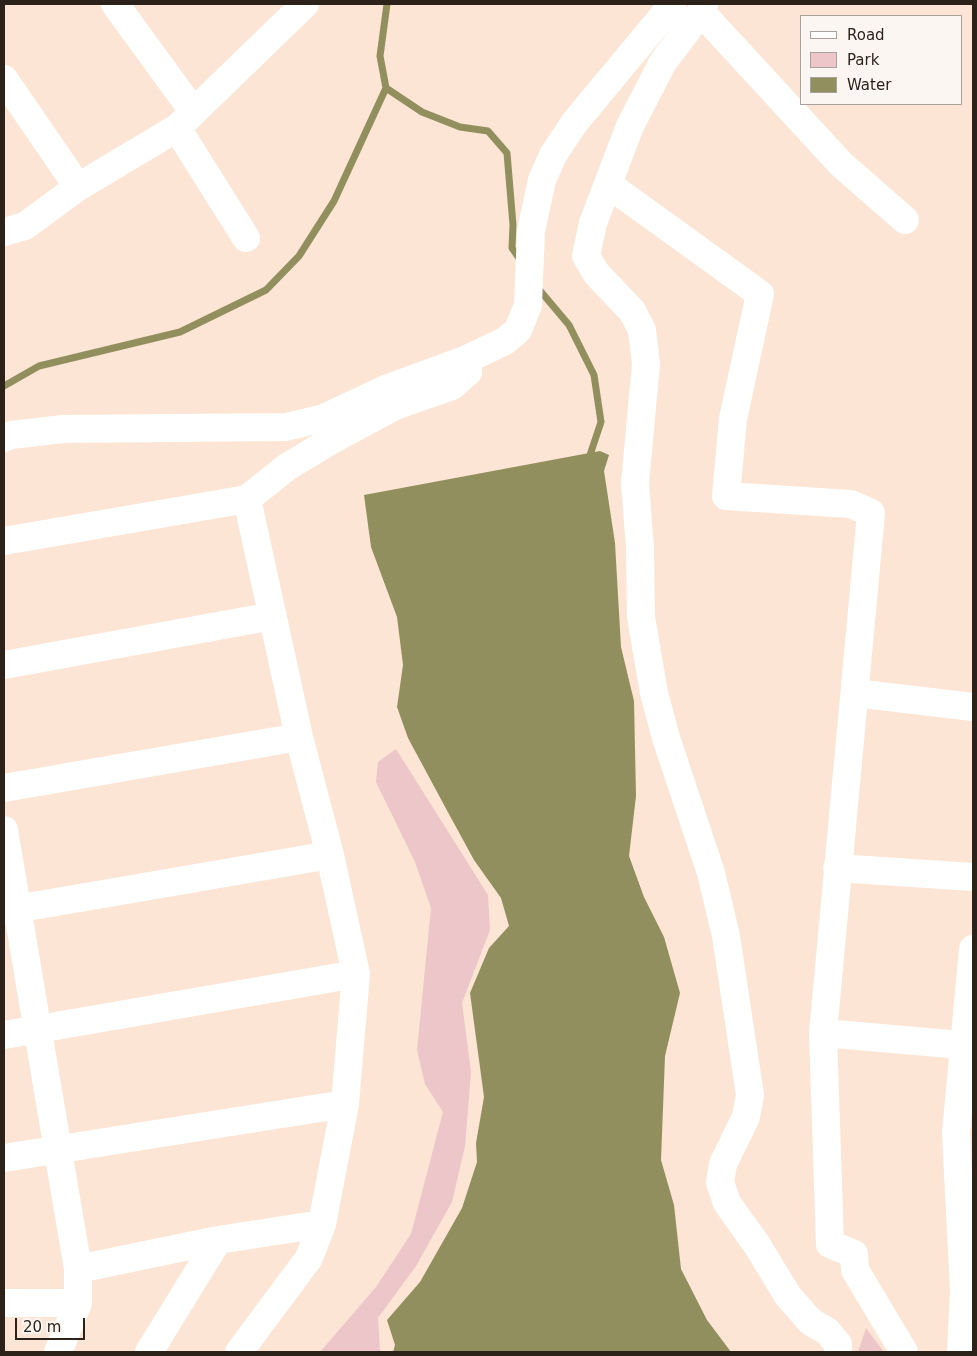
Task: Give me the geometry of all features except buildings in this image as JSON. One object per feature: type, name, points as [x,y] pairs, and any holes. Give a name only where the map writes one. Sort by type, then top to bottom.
[{"type":"street","points":[[4,232],[25,226],[78,186],[185,120],[305,4]]},
{"type":"street","points":[[4,438],[11,435],[63,429],[286,427],[324,418],[386,389],[465,360],[505,341],[518,330],[528,305],[530,230],[542,180],[553,155],[575,122],[673,4]]},
{"type":"street","points":[[121,6],[185,120],[246,238]]},
{"type":"street","points":[[838,1352],[838,1344],[827,1331],[811,1322],[788,1296],[757,1246],[727,1203],[720,1182],[723,1164],[746,1117],[750,1095],[726,936],[711,873],[661,720],[654,693],[641,617],[640,548],[635,483],[646,364],[642,330],[632,311],[596,273],[586,256],[593,223],[630,126],[663,62],[703,8],[841,164],[905,220]]},
{"type":"street","points":[[4,79],[78,186]]},
{"type":"street","points":[[609,184],[760,294],[733,419],[726,496],[851,504],[871,513],[823,1033],[830,1244],[854,1254],[855,1270],[904,1352]]},
{"type":"street","points":[[4,541],[247,499],[287,467],[332,440],[395,406],[452,386],[468,372],[465,360]]},
{"type":"street","points":[[239,1352],[309,1258],[322,1224],[345,1104],[356,974],[330,855],[299,737],[247,499]]},
{"type":"street","points":[[4,665],[272,616]]},
{"type":"street","points":[[855,694],[973,707]]},
{"type":"street","points":[[4,788],[299,737]]},
{"type":"street","points":[[4,830],[10,909],[39,1028],[78,1269],[78,1303],[58,1352]]},
{"type":"street","points":[[10,909],[330,855]]},
{"type":"street","points":[[837,868],[973,877]]},
{"type":"street","points":[[961,1352],[964,1290],[956,1133],[969,1046],[973,949]]},
{"type":"street","points":[[4,1035],[356,974]]},
{"type":"street","points":[[823,1033],[969,1046]]},
{"type":"street","points":[[4,1158],[345,1104]]},
{"type":"street","points":[[78,1269],[218,1240],[322,1224]]},
{"type":"street","points":[[149,1352],[218,1240]]},
{"type":"street","points":[[4,1303],[78,1303]]},
{"type":"green space","points":[[396,749],[488,895],[490,930],[462,1003],[471,1072],[465,1146],[452,1202],[416,1266],[378,1318],[380,1351],[320,1352],[376,1287],[411,1234],[443,1112],[425,1084],[417,1050],[431,908],[415,862],[376,782],[378,762]]},
{"type":"green space","points":[[866,1328],[884,1352],[858,1352]]},
{"type":"water","points":[[600,451],[609,455],[604,471],[615,543],[621,647],[634,701],[636,796],[629,856],[644,897],[664,937],[680,993],[665,1056],[661,1160],[674,1205],[681,1269],[707,1320],[731,1352],[393,1352],[395,1345],[387,1320],[420,1282],[462,1208],[477,1162],[476,1143],[484,1097],[470,993],[489,948],[509,926],[501,898],[474,860],[450,816],[408,738],[397,707],[403,665],[397,617],[371,547],[364,495]]},
{"type":"waterway","points":[[4,386],[39,366],[180,332],[266,290],[299,256],[334,201],[386,88],[380,56],[387,4]]},
{"type":"waterway","points":[[386,88],[422,112],[460,127],[488,131],[507,153],[513,225],[512,248],[521,261]]},
{"type":"waterway","points":[[537,287],[569,325],[594,375],[601,422],[588,461]]}]
